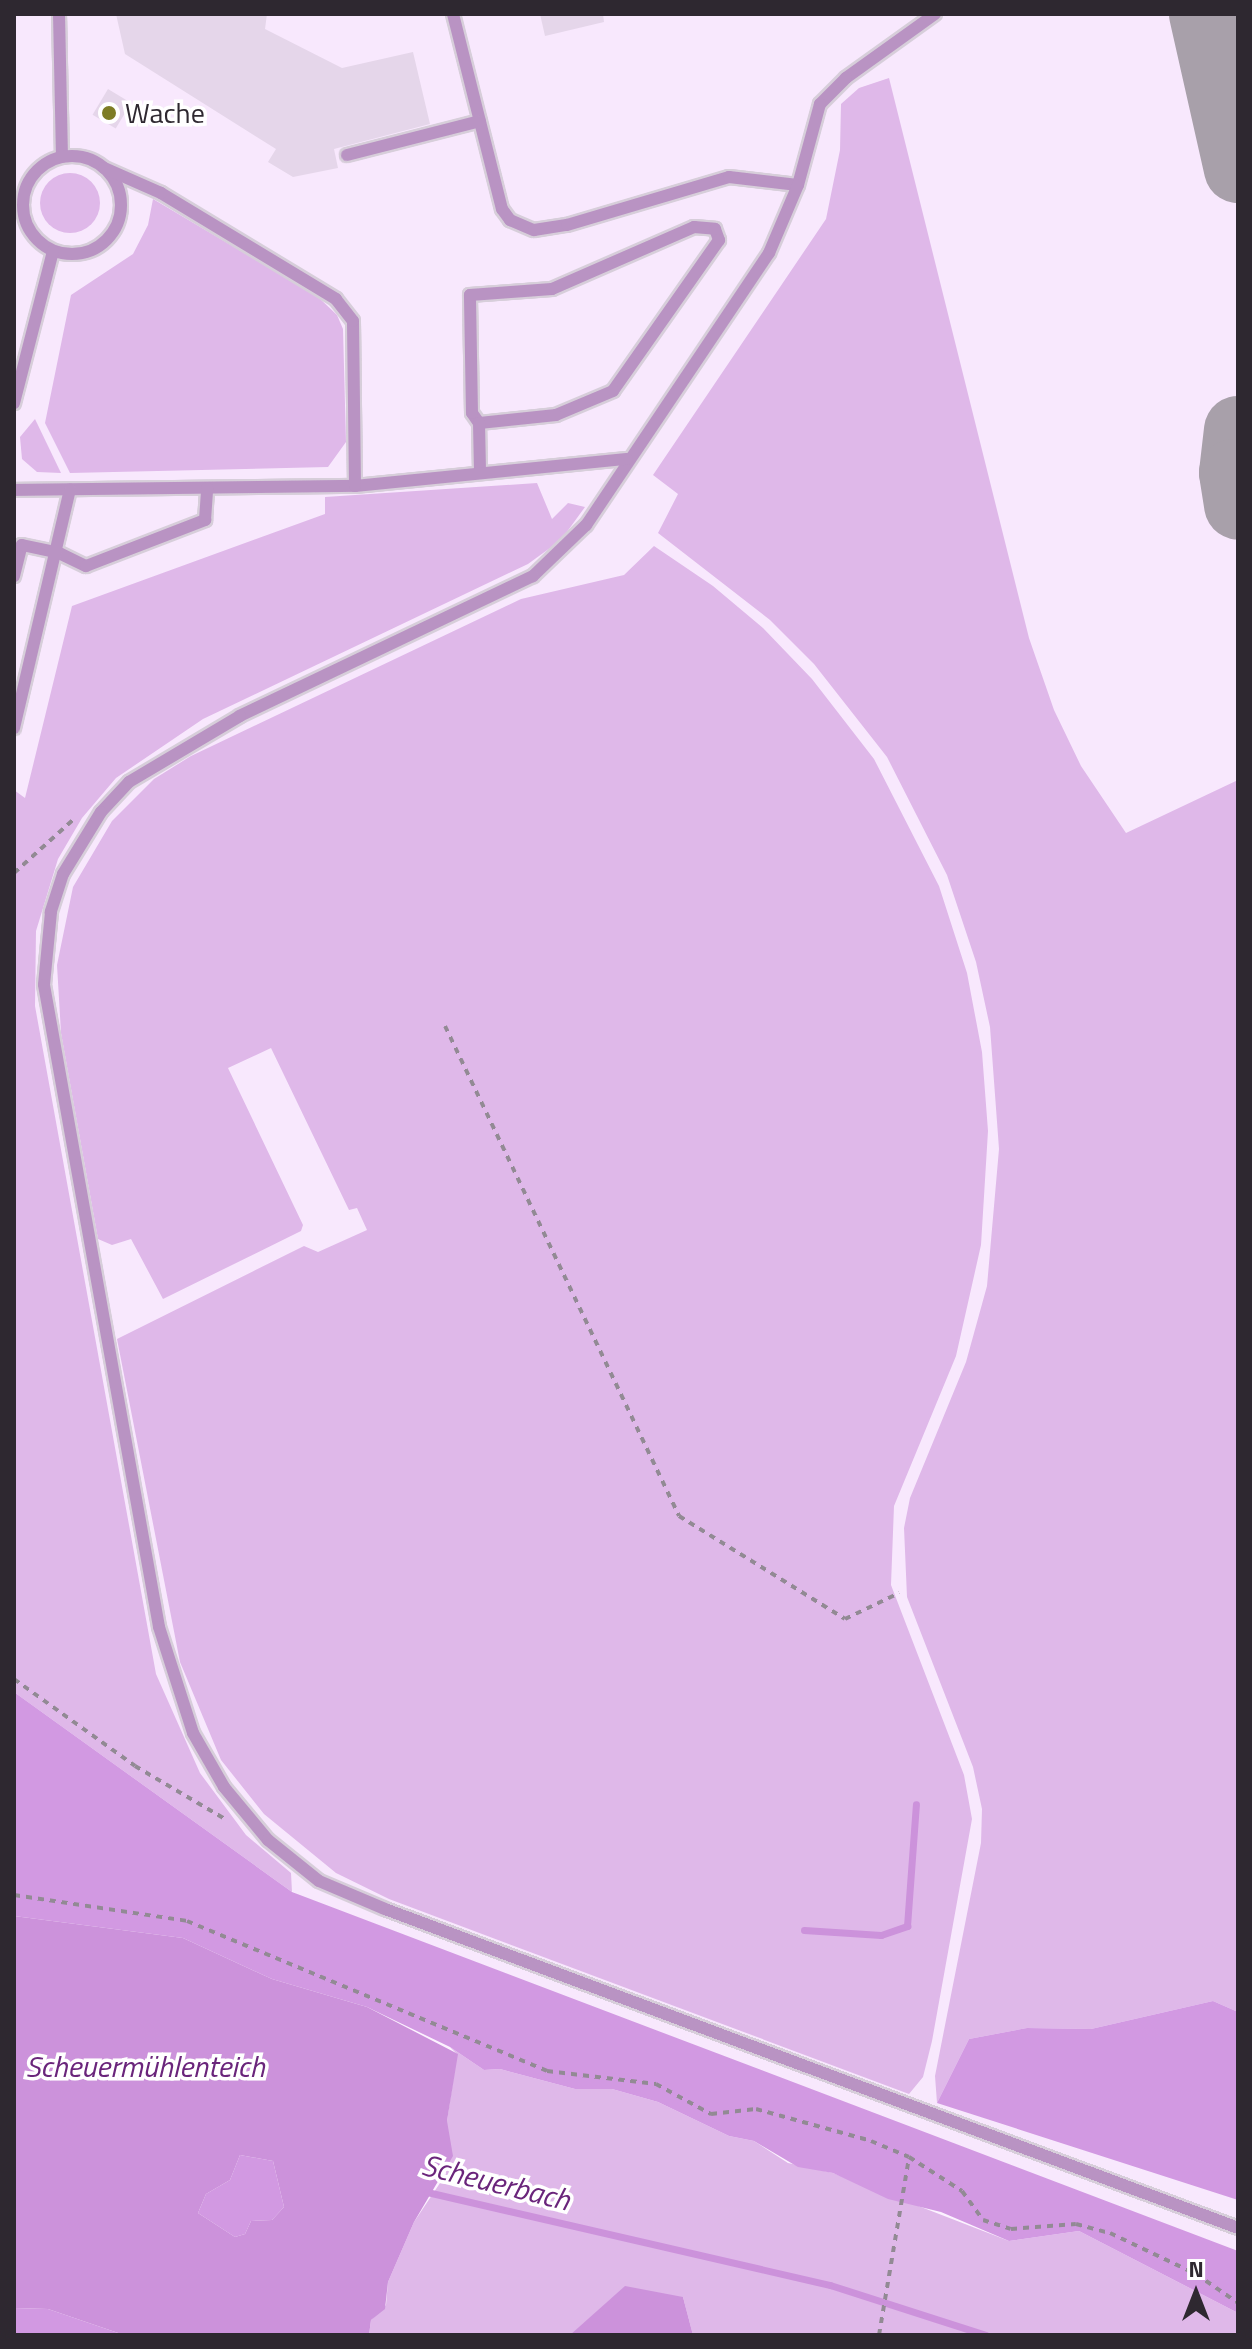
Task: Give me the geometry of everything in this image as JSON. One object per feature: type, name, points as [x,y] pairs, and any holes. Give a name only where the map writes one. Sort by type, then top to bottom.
[{"type":"lane","points":[[59,14],[62,157]]},
{"type":"lane","points":[[453,14],[502,209],[510,220],[534,230],[567,225],[729,177],[798,185]]},
{"type":"lane","points":[[935,14],[846,78],[820,104],[798,185],[769,253],[627,459],[586,525],[533,576],[240,716],[129,782],[95,820],[63,874],[51,912],[44,985],[159,1627],[193,1733],[245,1813],[268,1840],[319,1881],[385,1909],[1238,2228]]},
{"type":"lane","points":[[347,155],[480,121]]},
{"type":"lane","points":[[104,168],[120,198],[114,231],[87,252],[53,251],[35,239],[24,221],[22,200],[29,180],[43,165],[62,157],[91,160],[174,201],[336,299],[345,310],[353,321],[355,486]]},
{"type":"lane","points":[[479,423],[556,415],[613,391],[719,240],[715,229],[694,227],[552,289],[470,295],[472,413],[479,423],[480,471]]},
{"type":"lane","points":[[14,403],[53,251]]},
{"type":"lane","points":[[14,490],[355,486],[480,471],[627,459]]},
{"type":"lane","points":[[14,576],[22,545],[59,553],[86,566],[205,520],[207,488]]},
{"type":"lane","points":[[14,728],[59,553],[70,489]]},
{"type":"path","points":[[14,873],[65,824],[80,816],[95,820]]},
{"type":"path","points":[[445,1026],[679,1516],[845,1619],[899,1593]]},
{"type":"path","points":[[14,1679],[135,1766],[200,1804],[226,1819],[245,1813]]},
{"type":"path","points":[[14,1895],[187,1921],[547,2071],[656,2084],[711,2114],[756,2109],[909,2157],[962,2191],[983,2220],[1011,2229],[1076,2224],[1110,2233],[1196,2274],[1238,2303]]},
{"type":"path","points":[[879,2335],[909,2157]]},
{"type":"shaded area","points":[[14,14],[1238,14],[1238,2266],[358,1938],[14,1692]]},
{"type":"shaded area","points":[[889,78],[1029,638],[1054,710],[1081,766],[1126,833],[1238,780],[1238,2012],[1213,2001],[1091,2029],[1027,2028],[969,2039],[937,2103],[935,2076],[981,1843],[982,1809],[973,1767],[907,1597],[904,1528],[910,1498],[966,1362],[987,1286],[999,1149],[990,1027],[976,962],[947,875],[887,757],[814,664],[770,620],[658,533],[678,494],[653,475],[826,219],[840,150],[841,104],[859,88]]},
{"type":"shaded area","points":[[70,173],[81,175],[91,182],[98,192],[98,214],[91,224],[81,231],[70,233],[59,231],[49,224],[42,214],[40,203],[42,192],[49,182],[59,175]]},
{"type":"shaded area","points":[[153,199],[317,296],[337,315],[343,329],[346,442],[328,467],[70,473],[45,423],[71,295],[133,254],[148,225]]},
{"type":"shaded area","points":[[35,419],[61,473],[37,472],[22,459],[20,437]]},
{"type":"shaded area","points":[[537,483],[552,519],[568,503],[585,507],[561,540],[528,564],[203,719],[116,778],[82,818],[58,859],[36,931],[35,1006],[156,1674],[200,1773],[246,1835],[291,1873],[292,1892],[14,1692],[14,790],[25,798],[72,606],[325,514],[325,497]]},
{"type":"shaded area","points":[[654,546],[713,586],[763,628],[812,679],[874,759],[939,886],[967,973],[982,1052],[988,1131],[981,1245],[956,1356],[894,1506],[891,1585],[964,1775],[972,1819],[932,2041],[923,2077],[909,2094],[389,1899],[336,1873],[264,1814],[221,1760],[180,1662],[117,1339],[304,1246],[318,1252],[367,1230],[357,1208],[349,1210],[271,1048],[228,1068],[303,1225],[301,1231],[163,1299],[131,1239],[112,1245],[98,1239],[61,1033],[57,965],[73,887],[112,821],[154,779],[191,756],[521,599],[624,575]]},
{"type":"shaded area","points":[[14,1692],[292,1892],[1238,2251],[1238,2313],[1079,2231],[1009,2241],[941,2212],[888,2199],[833,2173],[798,2167],[754,2141],[729,2136],[658,2102],[612,2089],[575,2089],[500,2069],[484,2070],[450,2047],[367,2007],[272,1979],[183,1938],[14,1916]]},
{"type":"shaded area","points":[[1213,2001],[1238,2012],[1238,2200],[937,2103],[969,2039],[1027,2028],[1091,2029]]},
{"type":"shaded area","points":[[450,2047],[484,2070],[500,2069],[575,2089],[612,2089],[658,2102],[729,2136],[754,2141],[788,2163],[833,2173],[1009,2241],[1079,2231],[1238,2313],[1238,2335],[693,2335],[683,2297],[570,2335],[369,2335],[371,2320],[386,2305],[388,2282],[414,2222],[446,2174],[447,2121],[457,2054]]},
{"type":"shaded area","points":[[240,2155],[273,2161],[284,2207],[272,2220],[251,2221],[245,2234],[235,2237],[198,2213],[206,2194],[230,2180]]},
{"type":"shaded area","points":[[14,2308],[48,2309],[124,2335],[14,2335]]},
{"type":"water","name":"Scheuermühlenteich","points":[[14,1916],[183,1938],[272,1979],[367,2007],[458,2054],[447,2121],[453,2156],[414,2222],[388,2282],[385,2309],[371,2320],[369,2335],[124,2335],[48,2309],[14,2308]],"holes":[[[240,2155],[273,2161],[284,2207],[272,2220],[251,2221],[245,2234],[235,2237],[198,2213],[206,2194],[230,2180]]]},
{"type":"water","points":[[625,2286],[683,2297],[693,2335],[570,2335]]},
{"type":"building","points":[[116,14],[267,14],[265,29],[342,68],[413,52],[430,124],[334,149],[338,168],[293,177],[268,162],[276,149],[125,54]]},
{"type":"building","points":[[540,14],[603,14],[604,22],[545,36]]},
{"type":"building","name":"Wache","points":[[108,89],[131,103],[116,129],[93,115]]},
{"type":"waterway","points":[[804,1930],[881,1935],[907,1926],[916,1804]]},
{"type":"waterway","name":"Scheuerbach","points":[[427,2192],[830,2285],[986,2335]]},
{"type":"taxiway","points":[[1203,14],[1238,169]]},
{"type":"taxiway","points":[[1238,430],[1233,473],[1238,506]]},
{"type":"place","name":"Wache","points":[[109,113]]}]
